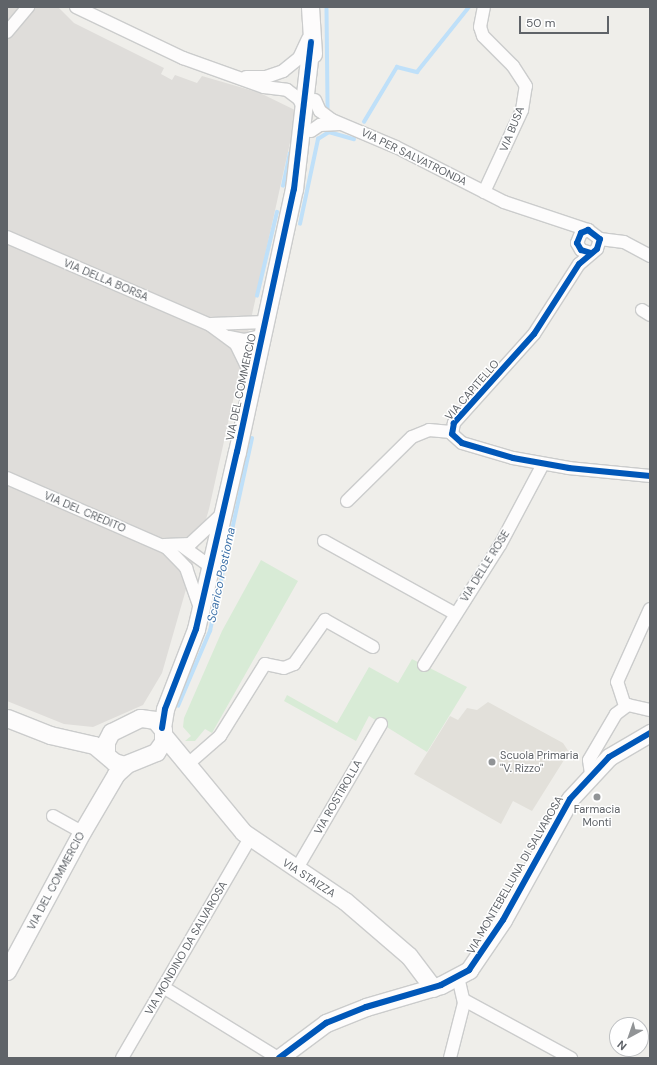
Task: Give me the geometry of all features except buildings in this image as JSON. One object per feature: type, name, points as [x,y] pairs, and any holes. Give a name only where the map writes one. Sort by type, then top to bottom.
[{"type":"street","points":[[7,32],[28,7]]},
{"type":"street","name":"VIA PER SALVATRONDA","points":[[76,7],[183,58],[237,76],[264,87],[287,90],[310,106],[343,124],[484,192],[546,218]]},
{"type":"street","name":"VIA DEL COMMERCIO","points":[[294,189],[311,131],[310,7]]},
{"type":"street","name":"VIA BUSA","points":[[484,7],[480,27],[483,36],[513,66],[526,86],[522,110],[484,192]]},
{"type":"street","name":"VIA PER SALVATRONDA","points":[[237,76],[266,77],[285,70],[302,53],[311,34]]},
{"type":"street","name":"VIA DEL COMMERCIO","points":[[163,732],[172,689],[190,650],[212,566],[294,189],[310,106]]},
{"type":"street","name":"VIA PER SALVATRONDA","points":[[311,131],[320,125],[343,124]]},
{"type":"street","points":[[546,218],[588,230],[600,238],[624,242],[650,256]]},
{"type":"street","points":[[546,218],[578,245],[591,253],[599,246],[600,238]]},
{"type":"street","points":[[578,245],[581,233],[588,230]]},
{"type":"street","name":"VIA DELLA BORSA","points":[[7,237],[206,323],[229,336],[244,340],[264,329]]},
{"type":"street","name":"VIA CAPITELLO","points":[[571,275],[578,245]]},
{"type":"street","name":"VIA CAPITELLO","points":[[591,253],[571,275],[534,334],[457,420],[451,432],[464,444],[543,464],[650,476]]},
{"type":"street","name":"VIA DELLA BORSA","points":[[206,323],[219,326],[264,329]]},
{"type":"street","name":"VIA DELLA BORSA","points":[[229,336],[245,356],[252,380]]},
{"type":"street","points":[[347,501],[412,437],[429,430],[451,432]]},
{"type":"street","name":"VIA DELLE ROSE","points":[[424,665],[454,613],[500,545],[543,464]]},
{"type":"street","name":"VIA DEL CREDITO","points":[[7,478],[163,545],[183,563],[200,614]]},
{"type":"street","points":[[212,566],[182,546],[206,533],[224,507]]},
{"type":"street","points":[[324,541],[454,613]]},
{"type":"street","name":"VIA DEL CREDITO","points":[[163,545],[182,546]]},
{"type":"street","points":[[183,563],[212,566]]},
{"type":"street","points":[[625,706],[617,682],[650,609]]},
{"type":"street","points":[[146,757],[166,756],[188,764],[220,736],[265,664],[284,668],[294,664],[325,620],[373,647]]},
{"type":"street","name":"VIA DEL COMMERCIO","points":[[143,717],[172,689]]},
{"type":"street","points":[[625,706],[650,710]]},
{"type":"street","points":[[591,774],[588,767],[590,757],[614,717],[625,706]]},
{"type":"street","points":[[7,718],[50,736],[85,742],[126,765],[146,757],[158,750],[163,732],[155,720],[143,717],[85,742]]},
{"type":"street","name":"VIA ROSTIROLLA","points":[[296,870],[381,724]]},
{"type":"street","points":[[108,754],[106,742],[111,732]]},
{"type":"street","name":"VIA STAIZZA","points":[[163,732],[227,816],[250,838],[344,901],[409,956],[433,988]]},
{"type":"street","name":"VIA MONTEBELLUNA DI SALVAROSA","points":[[278,1058],[326,1023],[366,1007],[433,988],[458,978],[484,951],[562,812],[591,774],[622,748],[650,733]]},
{"type":"street","name":"VIA DEL COMMERCIO","points":[[106,792],[108,754]]},
{"type":"street","name":"VIA DEL COMMERCIO","points":[[7,971],[82,832],[118,772],[126,765]]},
{"type":"street","points":[[53,816],[82,832]]},
{"type":"street","name":"VIA MONDINO DA SALVAROSA","points":[[122,1058],[250,838]]},
{"type":"street","points":[[450,1058],[464,1000],[458,978]]},
{"type":"street","points":[[163,987],[278,1058]]},
{"type":"street","points":[[464,1000],[571,1058]]},
{"type":"shaded area","points":[[7,7],[58,7],[74,23],[164,68],[161,74],[172,80],[175,75],[197,83],[202,76],[260,93],[297,111],[209,509],[162,673],[143,705],[93,727],[64,724],[7,701]]},
{"type":"shaded area","name":"Scuola Primaria \"V. Rizzo\"","points":[[488,702],[563,743],[569,752],[532,811],[513,801],[501,824],[414,774],[450,716],[458,720],[467,708],[477,710]]},
{"type":"green space","points":[[261,560],[298,581],[212,733],[205,729],[195,741],[185,741],[191,736],[183,727],[184,718],[222,631]]},
{"type":"green space","points":[[412,659],[467,687],[427,752],[369,716],[356,741],[284,701],[287,695],[337,723],[369,667],[398,683]]},
{"type":"waterway","name":"Scarico Postioma","points":[[364,122],[397,67],[417,72],[469,7]]},
{"type":"waterway","points":[[327,9],[328,110]]},
{"type":"waterway","name":"Scarico Postioma","points":[[300,224],[318,139],[329,132],[354,139]]},
{"type":"waterway","points":[[283,186],[290,154]]},
{"type":"waterway","points":[[257,296],[277,212]]},
{"type":"waterway","name":"Scarico Postioma","points":[[178,706],[210,631],[252,439]]},
{"type":"cycle path","points":[[162,728],[165,709],[196,629],[237,452],[294,189],[311,42]]},
{"type":"cycle path","points":[[591,253],[581,250],[577,243],[581,233],[588,230],[600,239],[597,249],[579,264],[534,334],[454,423],[452,434],[462,443],[513,458],[569,468],[650,476]]},
{"type":"cycle path","points":[[279,1058],[326,1023],[366,1007],[441,985],[469,970],[503,920],[570,799],[609,757],[650,733]]},
{"type":"place","name":"Scuola Primaria \"V. Rizzo\"","points":[[492,762]]},
{"type":"place","name":"Farmacia Monti","points":[[597,797]]}]
